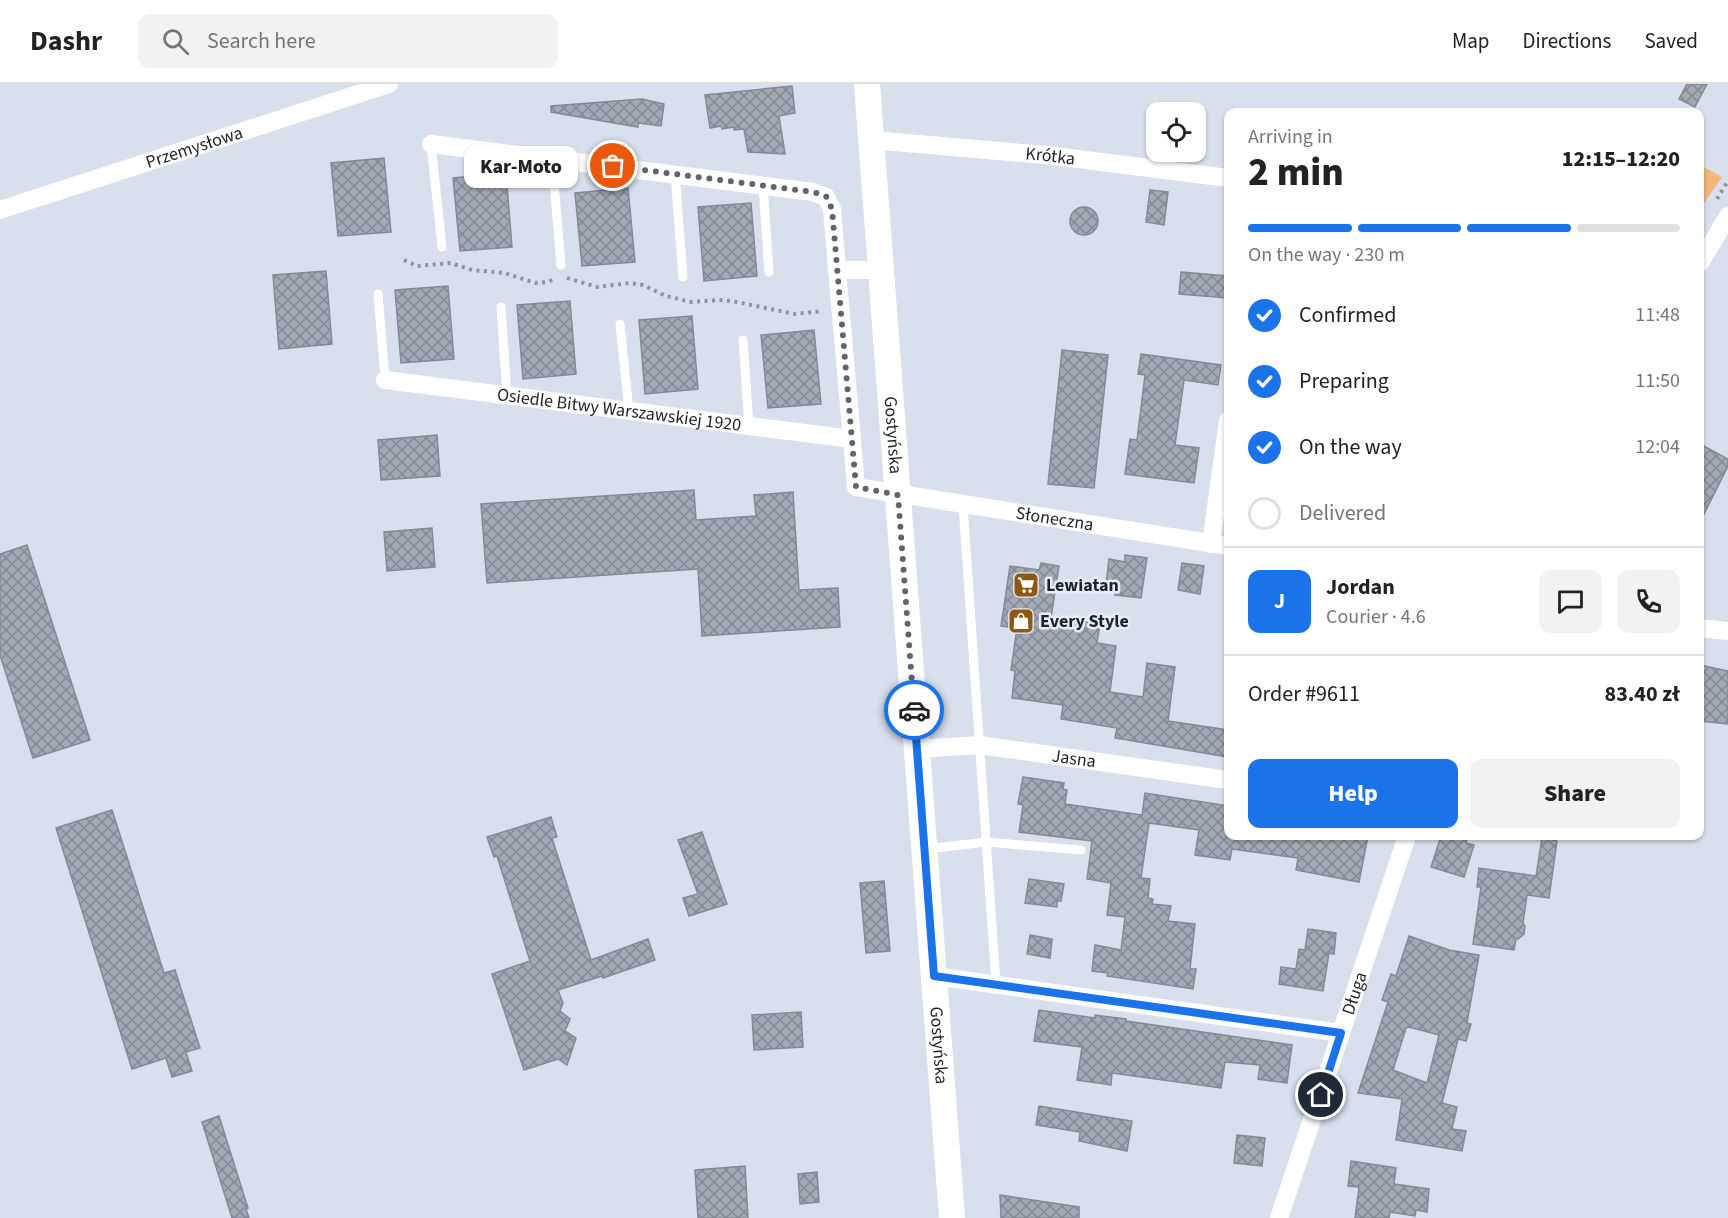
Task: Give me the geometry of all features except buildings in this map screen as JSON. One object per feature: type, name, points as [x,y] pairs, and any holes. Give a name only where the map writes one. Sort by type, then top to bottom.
[{"type":"main road","name":"Gostyńska","points":[[867,84],[952,1218]]},
{"type":"street","name":"Przemysłowa","points":[[0,210],[389,84]]},
{"type":"street","name":"Krótka","points":[[871,140],[1046,155],[1224,177]]},
{"type":"street","points":[[431,144],[763,185],[826,196],[832,209],[856,487],[898,495]]},
{"type":"street","points":[[1704,252],[1728,216]]},
{"type":"street","points":[[837,270],[882,270]]},
{"type":"street","name":"Osiedle Bitwy Warszawskiej 1920","points":[[385,380],[852,439]]},
{"type":"street","name":"Słoneczna","points":[[898,495],[1220,545],[1224,482]]},
{"type":"street","points":[[1704,628],[1728,631]]},
{"type":"street","name":"Jasna","points":[[917,749],[979,745],[1224,779]]},
{"type":"street","name":"Długa","points":[[1279,1218],[1406,840]]},
{"type":"street","points":[[934,976],[1341,1033]]},
{"type":"lane","points":[[431,144],[441,246]]},
{"type":"lane","points":[[552,159],[561,265]]},
{"type":"lane","points":[[675,174],[683,277]]},
{"type":"lane","points":[[763,185],[769,272]]},
{"type":"lane","points":[[378,294],[385,380]]},
{"type":"lane","points":[[501,307],[507,395]]},
{"type":"lane","points":[[620,324],[629,411]]},
{"type":"lane","points":[[743,340],[749,426]]},
{"type":"lane","points":[[963,505],[996,984]]},
{"type":"lane","points":[[925,849],[986,842],[1081,850]]},
{"type":"path","points":[[404,260],[417,266],[451,263],[472,270],[506,273],[535,283],[566,278],[597,287],[630,283],[643,285],[677,300],[732,301],[795,314],[840,309]]},
{"type":"shaded area","points":[[1704,167],[1722,177],[1704,203]]},
{"type":"way so far","points":[[613,166],[813,192],[826,196],[832,209],[856,487],[898,495],[914,710]]},
{"type":"place","name":"Kar-Moto","points":[[613,166]]},
{"type":"place","name":"Lewiatan","points":[[1026,585]]},
{"type":"place","name":"Every Style","points":[[1021,621]]},
{"type":"route","points":[[914,710],[934,976],[1341,1033],[1321,1095]]}]
